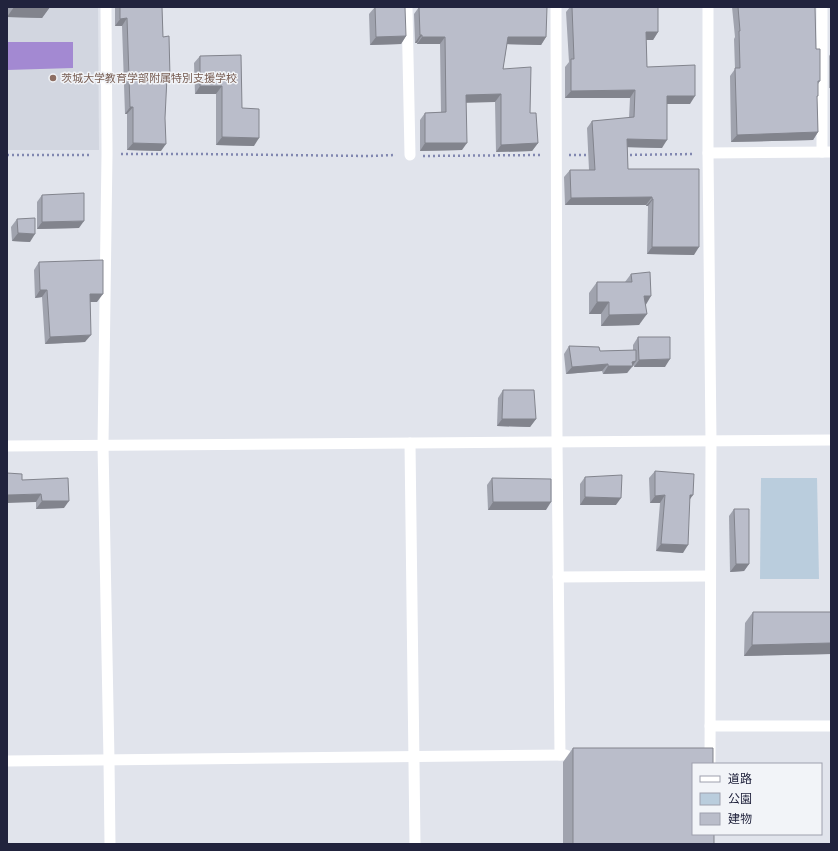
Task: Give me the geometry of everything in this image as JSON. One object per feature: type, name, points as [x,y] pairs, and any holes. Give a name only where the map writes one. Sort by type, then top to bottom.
[{"type":"street","points":[[106,7],[108,154],[103,445],[110,844]]},
{"type":"street","points":[[408,7],[410,155]]},
{"type":"street","points":[[556,7],[556,442],[560,755]]},
{"type":"street","points":[[707,757],[710,726],[711,441],[708,7]]},
{"type":"street","points":[[708,153],[827,152],[826,34],[822,7]]},
{"type":"street","points":[[7,446],[831,440]]},
{"type":"street","points":[[410,443],[415,844]]},
{"type":"street","points":[[558,577],[710,576]]},
{"type":"street","points":[[710,726],[831,726]]},
{"type":"street","points":[[7,760],[576,755]]},
{"type":"path","points":[[7,155],[108,154]]},
{"type":"shaded area","name":"茨城大学教育学部附属特別支援学校","points":[[7,7],[98,7],[99,150],[7,150]]},
{"type":"shaded area","points":[[7,42],[73,42],[73,68],[7,70]]},
{"type":"green space","points":[[761,478],[817,478],[819,579],[760,579]]},
{"type":"building","points":[[120,7],[162,7],[163,37],[169,36],[170,77],[167,77],[165,118],[166,144],[133,143],[133,107],[130,107],[127,18],[120,19]]},
{"type":"building","points":[[375,7],[405,7],[406,36],[376,37]]},
{"type":"building","points":[[419,7],[547,7],[546,37],[508,37],[503,69],[531,67],[530,113],[536,113],[538,143],[501,145],[501,94],[466,95],[467,143],[425,143],[425,113],[446,112],[445,37],[422,37],[422,35],[420,35]]},
{"type":"building","points":[[572,7],[658,7],[658,32],[646,32],[647,67],[695,65],[695,96],[667,96],[667,140],[627,139],[628,169],[699,169],[699,247],[652,247],[652,197],[571,198],[570,170],[595,170],[592,121],[634,117],[635,90],[571,91],[571,59],[574,59]]},
{"type":"building","points":[[738,7],[815,7],[816,49],[820,49],[820,81],[818,81],[817,96],[818,132],[737,135],[735,68],[740,68],[740,31]]},
{"type":"building","points":[[241,55],[242,108],[259,109],[259,138],[222,137],[222,86],[200,86],[200,56]]},
{"type":"building","points":[[84,193],[84,221],[42,222],[42,195]]},
{"type":"building","points":[[35,218],[35,234],[18,233],[17,219]]},
{"type":"building","points":[[103,260],[103,294],[90,294],[91,335],[50,337],[47,290],[40,290],[39,262]]},
{"type":"building","points":[[650,272],[651,296],[644,296],[647,314],[609,315],[609,302],[597,302],[597,282],[632,282],[631,274]]},
{"type":"building","points":[[638,337],[670,337],[670,359],[639,360]]},
{"type":"building","points":[[569,346],[599,347],[600,351],[636,350],[636,361],[632,362],[633,366],[608,366],[608,364],[572,367]]},
{"type":"building","points":[[503,390],[534,390],[536,419],[502,419]]},
{"type":"building","points":[[655,471],[694,474],[693,495],[690,495],[688,545],[661,544],[665,495],[655,496]]},
{"type":"building","points":[[7,473],[22,474],[22,480],[68,478],[69,501],[42,501],[41,494],[7,495]]},
{"type":"building","points":[[622,475],[621,498],[585,497],[585,477]]},
{"type":"building","points":[[492,478],[551,479],[551,502],[493,502]]},
{"type":"building","points":[[734,509],[749,509],[749,564],[736,564]]},
{"type":"building","points":[[753,612],[831,612],[831,643],[752,645]]},
{"type":"building","points":[[573,748],[713,748],[713,763],[692,763],[692,835],[714,835],[714,844],[573,844]]},
{"type":"place","name":"茨城大学教育学部附属特別支援学校","points":[[53,78]]}]
